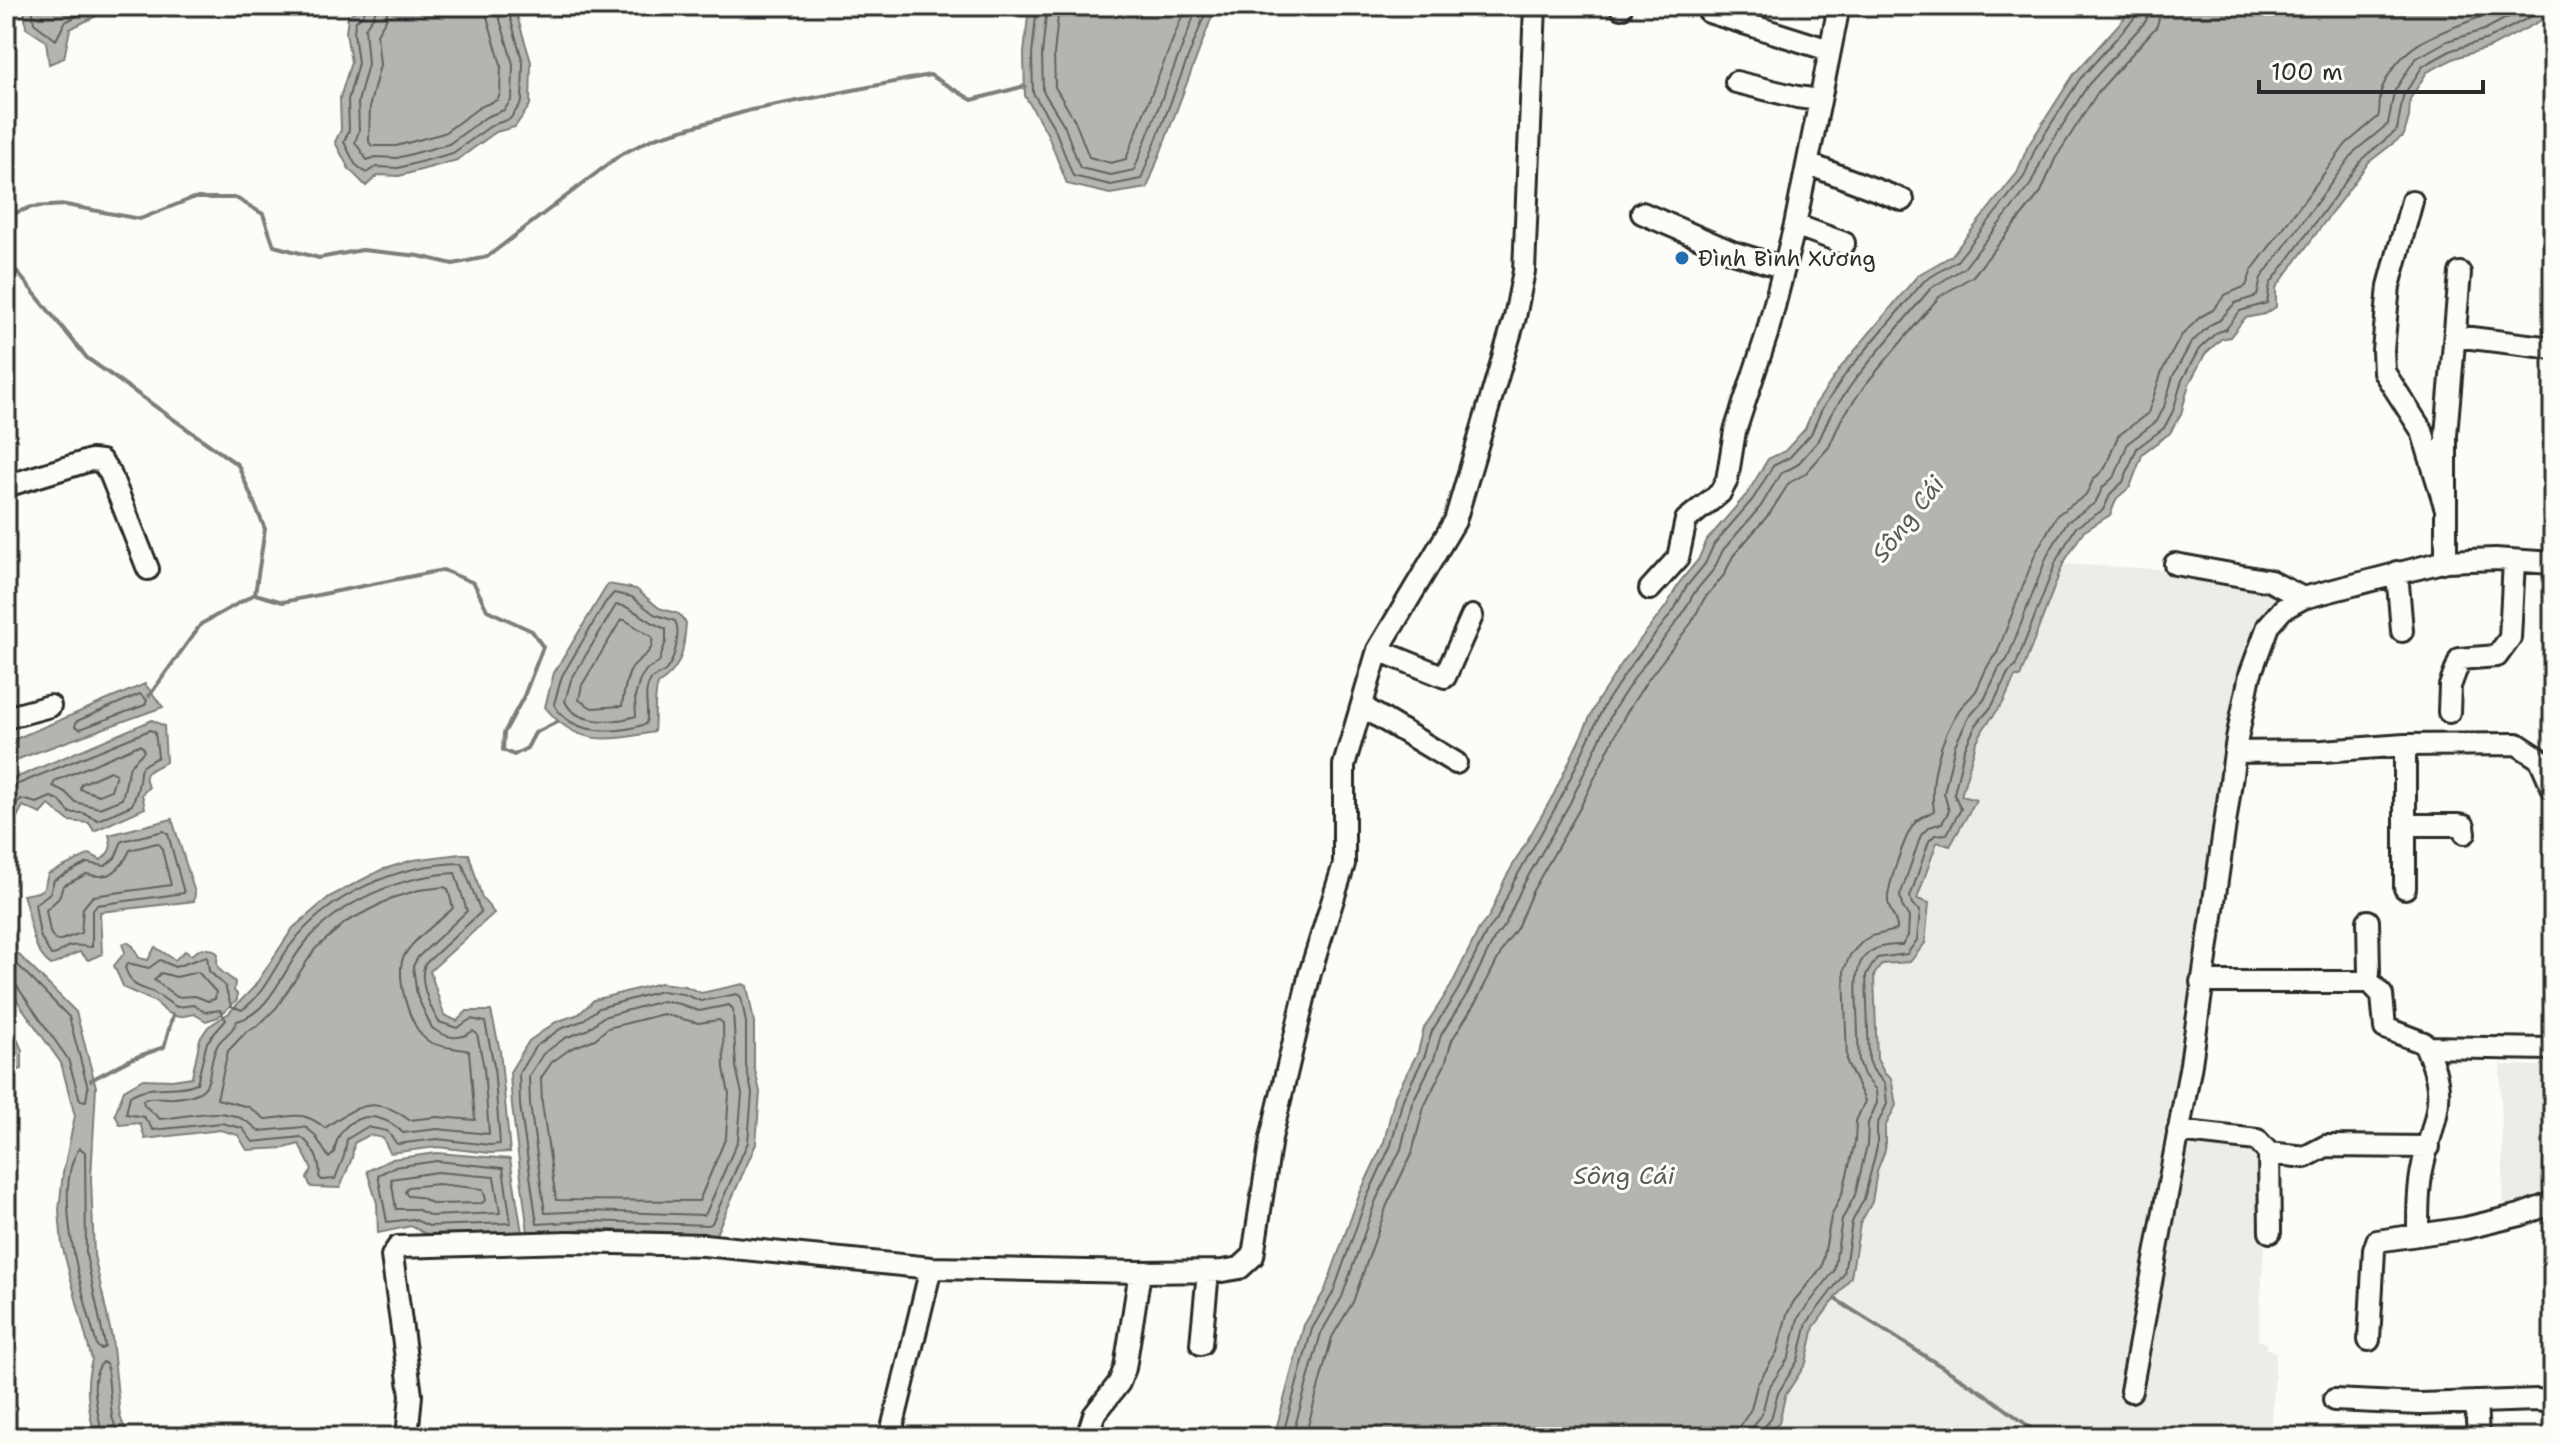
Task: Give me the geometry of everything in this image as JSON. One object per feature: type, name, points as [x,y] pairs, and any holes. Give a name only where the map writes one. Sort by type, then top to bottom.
[{"type":"street","points":[[407,1437],[411,1395],[392,1256],[398,1247],[569,1242],[704,1245],[931,1268],[1140,1272],[1208,1272],[1240,1268],[1253,1256],[1274,1123],[1310,973],[1344,864],[1344,765],[1378,650],[1455,521],[1515,317],[1524,262],[1535,6]]},
{"type":"street","points":[[1650,589],[1678,558],[1686,520],[1725,487],[1735,431],[1795,225],[1839,6]]},
{"type":"street","points":[[1709,12],[1829,50]]},
{"type":"street","points":[[1736,82],[1820,100]]},
{"type":"street","points":[[1808,164],[1903,200]]},
{"type":"street","points":[[2412,201],[2389,286],[2384,372],[2422,431],[2445,506]]},
{"type":"street","points":[[1642,213],[1732,252],[1784,268]]},
{"type":"street","points":[[1795,225],[1844,243]]},
{"type":"street","points":[[2446,561],[2446,435],[2460,273]]},
{"type":"street","points":[[2455,336],[2553,348]]},
{"type":"street","points":[[6,486],[91,460],[101,461],[110,473],[148,569]]},
{"type":"street","points":[[2131,1391],[2191,1064],[2235,752],[2250,675],[2268,626],[2283,609],[2303,598],[2446,561],[2553,563]]},
{"type":"street","points":[[2449,712],[2450,686],[2460,659],[2497,656],[2510,638],[2514,561]]},
{"type":"street","points":[[2175,564],[2270,581],[2303,598]]},
{"type":"street","points":[[2397,572],[2402,631]]},
{"type":"street","points":[[1378,650],[1445,677],[1472,616]]},
{"type":"street","points":[[6,718],[50,706]]},
{"type":"street","points":[[1363,707],[1456,763]]},
{"type":"street","points":[[2235,752],[2517,744],[2540,759],[2553,789]]},
{"type":"street","points":[[2405,745],[2405,888]]},
{"type":"street","points":[[2405,825],[2459,825],[2464,826],[2465,833]]},
{"type":"street","points":[[2368,921],[2368,980],[2382,995],[2385,1028],[2417,1038],[2426,1047],[2440,1098],[2421,1179],[2418,1234]]},
{"type":"street","points":[[2201,982],[2368,980]]},
{"type":"street","points":[[2426,1047],[2553,1049]]},
{"type":"street","points":[[2178,1131],[2257,1140],[2269,1153],[2305,1157],[2326,1146],[2429,1147]]},
{"type":"street","points":[[2269,1153],[2270,1232]]},
{"type":"street","points":[[2369,1340],[2377,1241],[2500,1220],[2553,1203]]},
{"type":"street","points":[[890,1437],[931,1268]]},
{"type":"street","points":[[1087,1437],[1094,1415],[1119,1383],[1125,1368],[1140,1272]]},
{"type":"street","points":[[1201,1344],[1208,1272]]},
{"type":"street","points":[[2334,1400],[2420,1404],[2553,1402]]},
{"type":"street","points":[[2476,1402],[2478,1437]]},
{"type":"shaded area","points":[[2063,564],[2176,570],[2253,583],[2292,598],[2264,622],[2171,1135],[2258,1148],[2265,1234],[2258,1340],[2267,1343],[2267,1349],[2276,1352],[2271,1437],[1767,1437],[1779,1423],[1785,1397],[1806,1363],[1814,1327],[1851,1277],[1860,1224],[1872,1202],[1877,1171],[1885,1150],[1885,1127],[1896,1105],[1891,1078],[1885,1074],[1877,1059],[1874,975],[1881,965],[1902,963],[1925,943],[1929,903],[1917,899],[1937,842],[1975,800],[1961,796],[1972,752],[1983,728],[2003,703],[2015,677],[2020,676]]},
{"type":"shaded area","points":[[2500,1065],[2553,1066],[2553,1197],[2504,1214]]},
{"type":"water","points":[[24,6],[39,6],[40,11],[48,6],[116,6],[70,29],[64,58],[49,64],[46,41],[26,28]]},
{"type":"water","points":[[362,6],[514,6],[531,62],[530,105],[515,127],[496,132],[457,160],[399,176],[378,175],[366,186],[349,169],[335,142],[341,130],[340,98],[351,62],[346,33],[348,16]]},
{"type":"water","points":[[1029,6],[1216,6],[1147,188],[1110,194],[1067,184],[1047,133],[1025,96],[1024,54]]},
{"type":"water","name":"Sông Cái","points":[[2135,6],[2553,6],[2553,14],[2491,47],[2455,58],[2427,72],[2410,99],[2404,135],[2369,162],[2276,288],[2276,307],[2265,314],[2245,318],[2230,337],[2221,339],[2205,354],[2189,384],[2181,414],[2170,433],[2143,453],[2130,487],[2117,498],[2110,515],[2083,532],[2063,564],[2020,677],[2015,677],[2003,703],[1976,743],[1961,796],[1976,800],[1950,846],[1937,842],[1917,899],[1929,903],[1925,943],[1910,962],[1882,964],[1874,975],[1877,1059],[1885,1074],[1891,1078],[1896,1105],[1885,1127],[1885,1150],[1877,1171],[1872,1202],[1860,1224],[1851,1277],[1814,1327],[1806,1363],[1785,1396],[1779,1423],[1767,1437],[1274,1437],[1304,1325],[1325,1290],[1360,1193],[1384,1142],[1395,1096],[1418,1052],[1424,1028],[1451,986],[1479,929],[1490,915],[1505,879],[1554,794],[1598,700],[1698,560],[1707,540],[1747,494],[1768,459],[1785,451],[1805,429],[1815,405],[1841,367],[1918,275],[1951,256],[2017,173],[2028,146],[2074,74]]},
{"type":"water","points":[[608,584],[636,589],[659,608],[679,614],[686,623],[677,665],[658,684],[654,732],[608,739],[581,735],[569,729],[545,707],[554,673]]},
{"type":"water","points":[[145,684],[163,707],[21,758],[6,768],[6,743]]},
{"type":"water","points":[[152,720],[164,726],[166,762],[147,773],[149,787],[142,794],[145,808],[94,831],[89,823],[69,821],[49,805],[41,814],[23,806],[16,819],[6,816],[6,782]]},
{"type":"water","points":[[172,819],[195,893],[194,901],[100,912],[102,954],[88,960],[80,952],[51,965],[35,942],[23,895],[38,892],[44,888],[48,874],[90,854],[101,860],[110,849],[109,835]]},
{"type":"water","points":[[469,854],[482,898],[494,913],[430,971],[444,1015],[457,1021],[467,1011],[491,1011],[500,1051],[510,1152],[437,1147],[390,1153],[383,1138],[369,1135],[354,1143],[352,1158],[340,1188],[311,1187],[307,1178],[312,1169],[299,1144],[247,1150],[238,1135],[220,1130],[145,1139],[140,1123],[120,1125],[115,1114],[124,1090],[143,1079],[192,1077],[200,1039],[208,1027],[229,1013],[254,987],[293,928],[329,897],[381,870],[413,860]]},
{"type":"water","points":[[6,942],[76,1012],[96,1087],[91,1178],[94,1255],[112,1338],[120,1416],[128,1437],[95,1437],[88,1389],[92,1360],[62,1245],[59,1210],[75,1116],[61,1063],[6,985]]},
{"type":"water","points":[[127,942],[139,958],[148,960],[155,947],[175,960],[185,951],[191,955],[202,948],[214,950],[218,954],[218,968],[235,982],[237,1000],[218,1017],[206,1021],[194,1014],[178,1017],[166,1012],[156,1002],[124,988],[114,966],[125,952],[122,944]]},
{"type":"water","points":[[660,983],[685,986],[701,993],[743,984],[747,986],[754,1022],[754,1066],[760,1092],[756,1144],[716,1234],[587,1229],[528,1233],[510,1072],[529,1041],[556,1022],[579,1014],[594,1000]]},
{"type":"water","points":[[6,1014],[22,1050],[22,1069],[6,1074]]},
{"type":"water","points":[[437,1153],[510,1159],[522,1232],[426,1234],[411,1226],[378,1233],[377,1203],[367,1171],[392,1159]]},
{"type":"waterway","points":[[6,216],[32,207],[66,205],[140,219],[193,198],[236,198],[263,214],[274,246],[319,258],[362,250],[419,256],[453,264],[487,257],[620,155],[654,138],[751,110],[930,75],[972,100],[1025,86]]},
{"type":"waterway","points":[[6,235],[9,262],[87,358],[238,465],[265,529],[255,594],[201,624],[149,696]]},
{"type":"waterway","points":[[255,594],[283,602],[443,570],[474,583],[487,610],[532,631],[543,647],[524,696],[504,733],[503,750],[514,755],[527,748],[535,733],[557,722]]},
{"type":"waterway","points":[[91,1080],[131,1059],[164,1047],[173,1015]]},
{"type":"waterway","points":[[1835,1299],[1988,1396],[2043,1437]]},
{"type":"place","name":"Đình Bình Xương","points":[[1682,258]]}]
